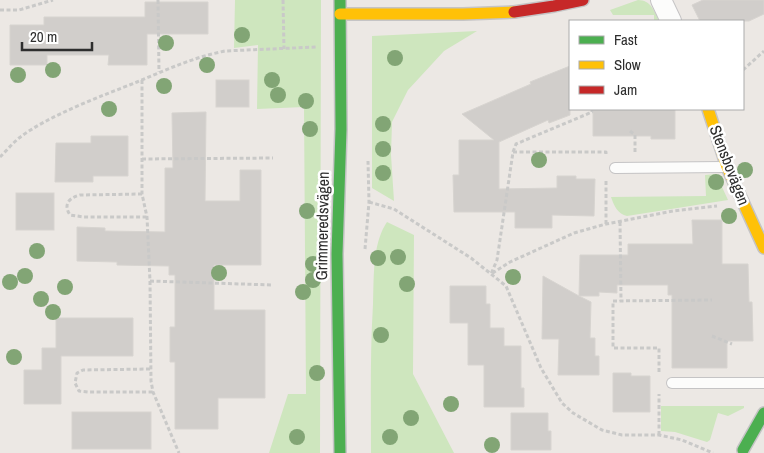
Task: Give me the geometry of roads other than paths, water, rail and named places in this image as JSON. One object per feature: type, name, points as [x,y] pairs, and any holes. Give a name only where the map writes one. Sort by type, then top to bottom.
[{"type":"street","name":"Grimmeredsvägen","points":[[340,0],[341,129],[337,254],[340,453]]},
{"type":"street","points":[[340,14],[498,12],[545,7],[583,0]]},
{"type":"street","points":[[661,0],[671,20]]},
{"type":"street","name":"Stensbovägen","points":[[708,110],[728,167],[764,248]]},
{"type":"street","points":[[743,450],[764,413]]},
{"type":"lane","points":[[615,168],[728,167]]},
{"type":"lane","points":[[672,383],[764,383]]}]
